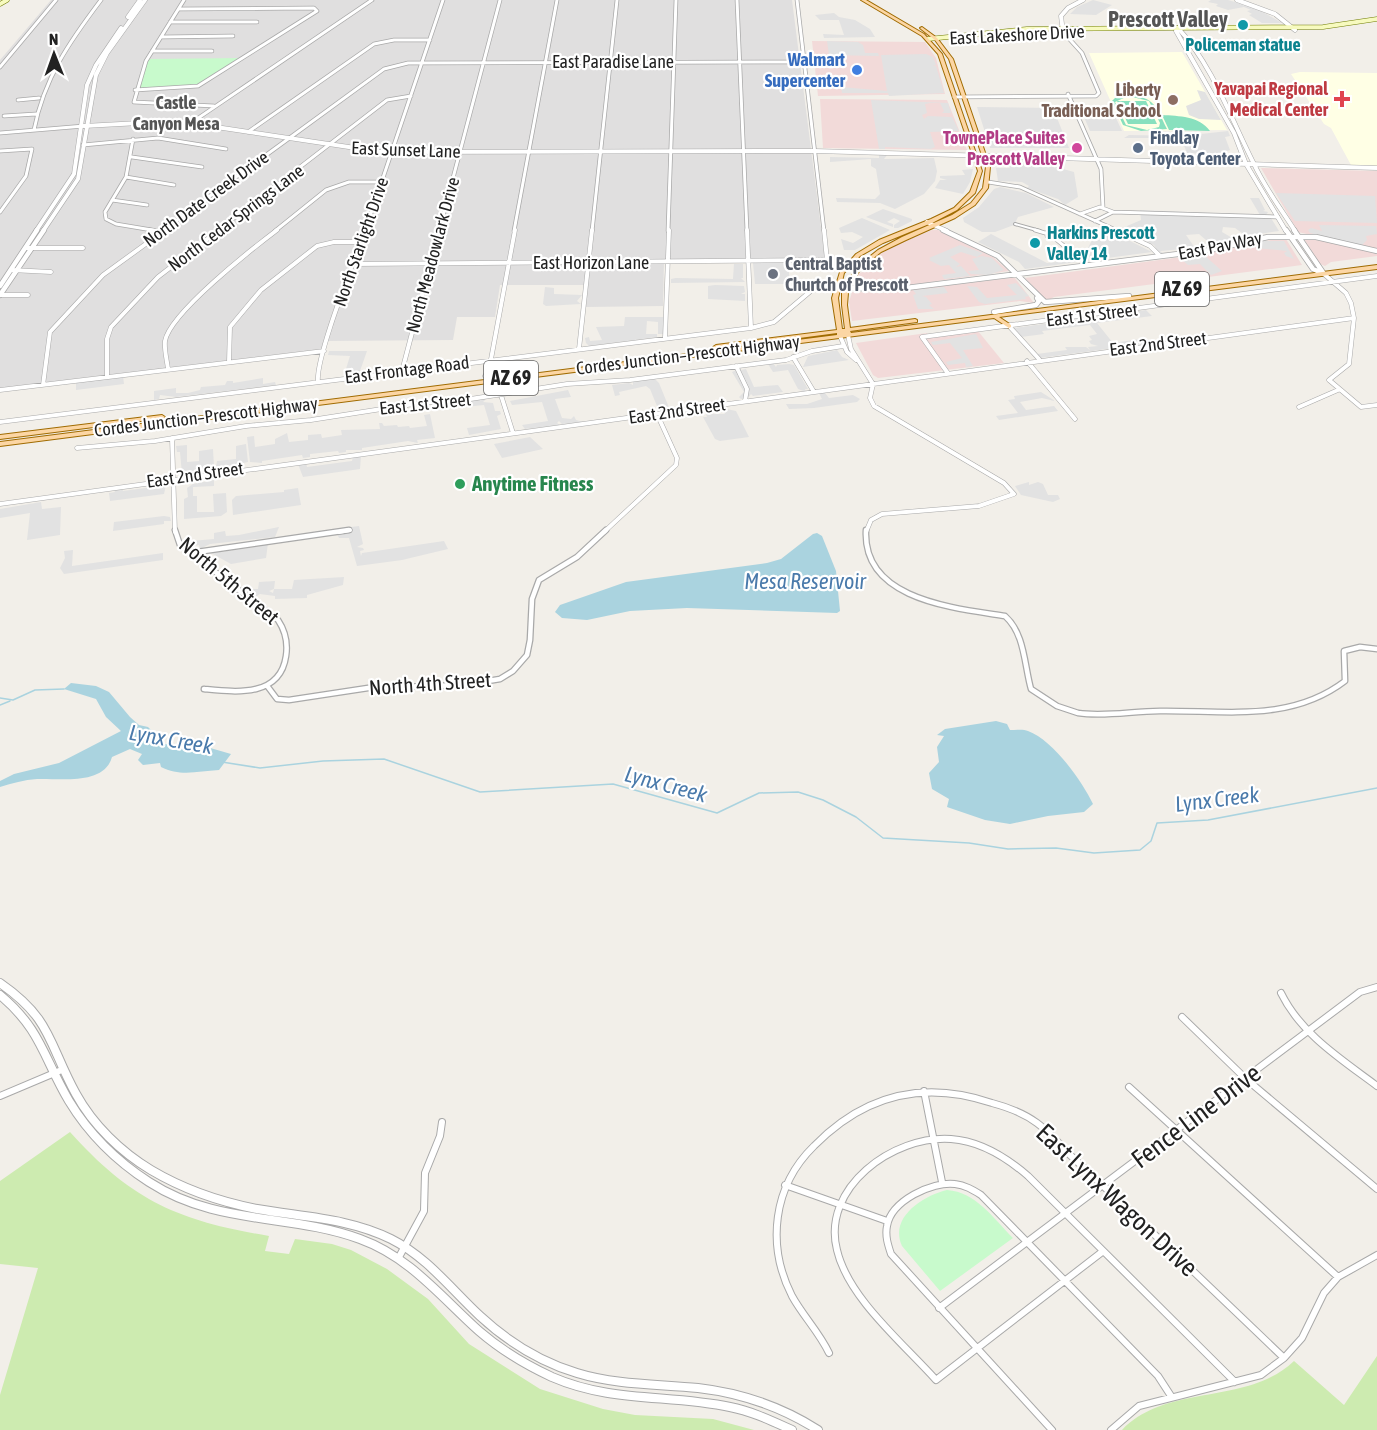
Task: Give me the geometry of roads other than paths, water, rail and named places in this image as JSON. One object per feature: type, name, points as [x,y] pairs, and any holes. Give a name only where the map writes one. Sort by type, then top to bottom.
[{"type":"main road","points":[[0,4],[7,0]]},
{"type":"main road","points":[[840,334],[835,297],[837,287],[852,261],[874,245],[957,207],[971,194],[979,176],[975,155],[940,54],[927,39],[863,0]]},
{"type":"main road","points":[[848,333],[846,288],[862,262],[873,253],[968,208],[982,195],[989,172],[951,59],[935,38],[873,0]]},
{"type":"main road","name":"East Lakeshore Drive","points":[[927,39],[997,32],[1062,30],[1331,29],[1375,21]]},
{"type":"main road","name":"Cordes Junction–Prescott Highway","points":[[0,444],[994,312],[1377,266]]},
{"type":"main road","points":[[845,271],[847,275],[843,283],[846,288]]},
{"type":"main road","name":"Cordes Junction–Prescott Highway","points":[[848,333],[930,325],[1321,272]]},
{"type":"main road","points":[[837,287],[842,291],[842,298],[845,301]]},
{"type":"main road","points":[[930,325],[995,318],[1005,320],[1009,326]]},
{"type":"main road","name":"Cordes Junction–Prescott Highway","points":[[0,437],[485,376],[510,378],[840,334]]},
{"type":"street","points":[[0,67],[56,0]]},
{"type":"street","points":[[34,130],[39,99],[56,62],[101,0]]},
{"type":"street","points":[[0,295],[81,171],[84,126],[94,75],[140,0]]},
{"type":"street","points":[[117,37],[145,0]]},
{"type":"street","points":[[184,0],[152,51],[135,90],[134,102],[213,106]]},
{"type":"street","points":[[191,123],[372,0]]},
{"type":"street","name":"North Starlight Drive","points":[[318,382],[317,374],[324,351],[443,0]]},
{"type":"street","name":"North Meadowlark Drive","points":[[402,371],[500,0]]},
{"type":"street","points":[[485,376],[490,362],[556,0]]},
{"type":"street","points":[[579,349],[617,0]]},
{"type":"street","points":[[666,338],[676,0]]},
{"type":"street","points":[[737,0],[751,328]]},
{"type":"street","points":[[797,0],[815,151]]},
{"type":"street","points":[[954,97],[1090,97],[1099,93],[1082,53],[1062,30],[1060,20],[1063,13],[1083,0]]},
{"type":"street","points":[[1237,0],[1270,12],[1294,28]]},
{"type":"street","points":[[135,90],[198,86],[317,11],[314,8],[179,9]]},
{"type":"street","points":[[170,22],[257,22]]},
{"type":"street","points":[[1179,30],[1234,133],[1246,164],[1305,260],[1350,298],[1354,318],[1349,364],[1329,380],[1338,390],[1361,406],[1377,405]]},
{"type":"street","points":[[1179,30],[1240,131],[1254,165],[1321,272]]},
{"type":"street","points":[[161,37],[233,36]]},
{"type":"street","points":[[248,132],[374,44],[394,40],[430,40]]},
{"type":"street","points":[[152,51],[212,51]]},
{"type":"street","name":"East Paradise Lane","points":[[422,63],[805,62]]},
{"type":"street","name":"North Date Creek Drive","points":[[43,385],[47,341],[56,323],[103,275],[384,69],[400,63],[422,63]]},
{"type":"street","name":"North Cedar Springs Lane","points":[[107,377],[107,339],[111,327],[158,277],[387,100],[411,96]]},
{"type":"street","points":[[1069,96],[1101,170],[1103,207]]},
{"type":"street","points":[[18,100],[39,99]]},
{"type":"street","points":[[4,116],[36,114]]},
{"type":"street","name":"East Sunset Lane","points":[[0,133],[156,121],[191,123],[330,146],[392,152],[881,152],[1377,168]]},
{"type":"street","points":[[82,145],[158,138],[226,149]]},
{"type":"street","points":[[133,139],[132,157],[126,177],[105,212],[106,219],[116,224],[161,232]]},
{"type":"street","points":[[0,286],[62,194],[77,168],[82,145]]},
{"type":"street","points":[[0,151],[32,149],[26,176],[0,212]]},
{"type":"street","name":"East Horizon Lane","points":[[354,264],[827,260],[815,151]]},
{"type":"street","points":[[132,157],[202,167]]},
{"type":"street","points":[[126,177],[174,185]]},
{"type":"street","points":[[168,369],[165,342],[169,330],[212,282],[326,190],[349,182],[382,182]]},
{"type":"street","points":[[987,183],[1021,189],[1150,246],[1160,256]]},
{"type":"street","points":[[62,194],[68,194]]},
{"type":"street","points":[[112,200],[147,205]]},
{"type":"street","points":[[1080,214],[1103,207],[1113,212],[1278,217]]},
{"type":"street","points":[[1095,221],[1113,212]]},
{"type":"street","points":[[927,222],[998,256],[1037,297],[1051,303],[1129,296]]},
{"type":"street","points":[[1015,224],[1052,236],[1075,255]]},
{"type":"street","name":"East Pav Way","points":[[846,288],[893,289],[1017,274],[1210,250],[1257,238],[1297,236],[1323,238],[1354,248],[1377,251]]},
{"type":"street","points":[[229,362],[230,327],[261,290],[317,246],[334,242],[362,242]]},
{"type":"street","points":[[26,248],[83,248]]},
{"type":"street","points":[[11,270],[51,272]]},
{"type":"street","name":"East 1st Street","points":[[947,372],[922,337],[1377,276]]},
{"type":"street","name":"East Frontage Road","points":[[0,422],[751,328],[774,322],[804,292],[837,287]]},
{"type":"street","points":[[0,295],[28,295]]},
{"type":"street","points":[[994,312],[1036,305],[1039,301],[1037,297]]},
{"type":"street","name":"East 2nd Street","points":[[0,504],[1039,359],[1354,318]]},
{"type":"street","points":[[1009,326],[1039,359]]},
{"type":"street","points":[[848,333],[856,360]]},
{"type":"street","points":[[840,334],[843,346],[873,383],[870,398],[877,408],[1004,483],[1014,494],[1003,501],[983,506],[887,513],[872,520],[867,527],[866,540],[878,572],[887,582],[936,604],[1005,616],[1012,620],[1027,663],[1031,689],[1046,700],[1068,711],[1093,714],[1159,711],[1272,711],[1302,704],[1337,688],[1345,681],[1344,651],[1360,647],[1377,649]]},
{"type":"street","name":"East 1st Street","points":[[77,448],[311,420],[567,384],[640,379],[793,357],[843,346]]},
{"type":"street","points":[[0,390],[324,351]]},
{"type":"street","points":[[793,357],[814,392]]},
{"type":"street","points":[[1027,361],[1075,418]]},
{"type":"street","name":"AZ 69","points":[[490,362],[494,378]]},
{"type":"street","points":[[736,366],[747,389],[745,401]]},
{"type":"street","points":[[494,378],[513,433]]},
{"type":"street","points":[[500,394],[500,382],[510,378]]},
{"type":"street","points":[[1299,407],[1338,390]]},
{"type":"street","name":"North 4th Street","points":[[268,687],[278,699],[292,701],[366,688],[444,686],[497,681],[508,675],[527,656],[531,648],[529,622],[534,585],[538,580],[577,557],[676,465],[676,458],[657,414]]},
{"type":"street","name":"North 5th Street","points":[[172,438],[175,536],[190,553],[278,620],[287,632],[288,643],[284,669],[268,687]]},
{"type":"street","points":[[190,553],[350,530]]},
{"type":"street","points":[[204,689],[247,692],[268,687]]},
{"type":"street","points":[[0,983],[24,1000],[46,1025],[86,1110],[121,1147],[162,1176],[189,1189],[239,1205],[351,1224],[405,1247],[437,1271],[498,1332],[533,1354],[556,1365],[630,1385],[716,1391],[739,1395],[791,1414],[818,1430]]},
{"type":"street","name":"Fence Line Drive","points":[[939,1308],[1360,992],[1377,987]]},
{"type":"street","points":[[1281,993],[1284,1002],[1309,1032],[1377,1086]]},
{"type":"street","points":[[0,995],[29,1020],[41,1038],[54,1073],[68,1100],[93,1135],[124,1164],[152,1183],[216,1211],[335,1231],[370,1243],[399,1257],[433,1283],[496,1345],[540,1372],[609,1395],[738,1409],[792,1430]]},
{"type":"street","points":[[1182,1017],[1246,1079],[1377,1189]]},
{"type":"street","points":[[0,1096],[65,1068]]},
{"type":"street","points":[[1129,1087],[1338,1277]]},
{"type":"street","points":[[924,1091],[942,1182]]},
{"type":"street","name":"East Lynx Wagon Drive","points":[[829,1353],[822,1335],[800,1309],[787,1287],[780,1267],[776,1224],[778,1204],[795,1163],[826,1133],[879,1102],[908,1093],[924,1091],[973,1096],[1017,1112],[1036,1123],[1060,1143],[1284,1358]]},
{"type":"street","points":[[399,1257],[424,1211],[425,1173],[440,1136],[442,1122]]},
{"type":"street","points":[[1102,1252],[936,1380],[854,1287],[844,1270],[834,1239],[833,1221],[838,1203],[860,1173],[901,1147],[933,1139],[955,1139],[998,1153],[1014,1164],[1235,1382]]},
{"type":"street","points":[[1052,1430],[891,1254],[885,1238],[887,1221],[895,1208],[930,1185],[942,1182],[957,1183],[981,1195],[1158,1376],[1171,1396]]},
{"type":"street","points":[[785,1185],[887,1221]]},
{"type":"street","points":[[1111,1430],[1139,1406],[1171,1396],[1261,1375],[1284,1358],[1302,1338],[1324,1293],[1338,1277],[1377,1255]]},
{"type":"water","name":"Mesa Reservoir","points":[[817,533],[822,536],[836,571],[840,611],[837,613],[687,608],[630,611],[587,620],[562,618],[555,612],[560,605],[626,582],[767,563],[781,559]]},
{"type":"water","points":[[71,683],[96,686],[109,692],[130,717],[139,725],[148,727],[165,744],[200,745],[231,754],[219,770],[183,773],[161,767],[160,763],[143,765],[138,760],[142,754],[130,749],[112,757],[100,773],[91,776],[68,779],[32,779],[0,787],[0,781],[14,774],[59,763],[121,731],[106,717],[96,699],[64,689]]},
{"type":"water","points":[[996,721],[1007,724],[1010,730],[1028,731],[1047,743],[1066,762],[1093,804],[1084,812],[1048,816],[1010,824],[985,820],[947,807],[949,799],[932,789],[929,773],[939,762],[937,747],[944,736],[937,735],[945,729]]},
{"type":"waterway","points":[[0,698],[13,700],[35,690],[64,689]]},
{"type":"waterway","points":[[0,705],[10,701]]},
{"type":"waterway","name":"Lynx Creek","points":[[222,762],[260,768],[323,761],[384,759],[480,792],[613,784],[717,813],[759,793],[798,792],[823,800],[856,817],[883,838],[969,843],[1008,849],[1056,848],[1094,853],[1140,850],[1151,841],[1157,823],[1208,820],[1377,788]]},
{"type":"place","name":"Policeman statue","points":[[1243,25]]},
{"type":"place","name":"Walmart Supercenter","points":[[857,70]]},
{"type":"place","name":"Yavapai Regional Medical Center","points":[[1342,99]]},
{"type":"place","name":"Liberty Traditional School","points":[[1173,100]]},
{"type":"place","name":"TownePlace Suites Prescott Valley","points":[[1077,148]]},
{"type":"place","name":"Findlay Toyota Center","points":[[1138,148]]},
{"type":"place","name":"Harkins Prescott Valley 14","points":[[1035,243]]},
{"type":"place","name":"Central Baptist Churtch of Prescott","points":[[773,274]]},
{"type":"place","name":"Anytime Fitness","points":[[460,484]]},
{"type":"district","name":"Prescott Valley","points":[[1168,19]]},
{"type":"district","name":"Castle Canyon Mesa","points":[[176,113]]}]
